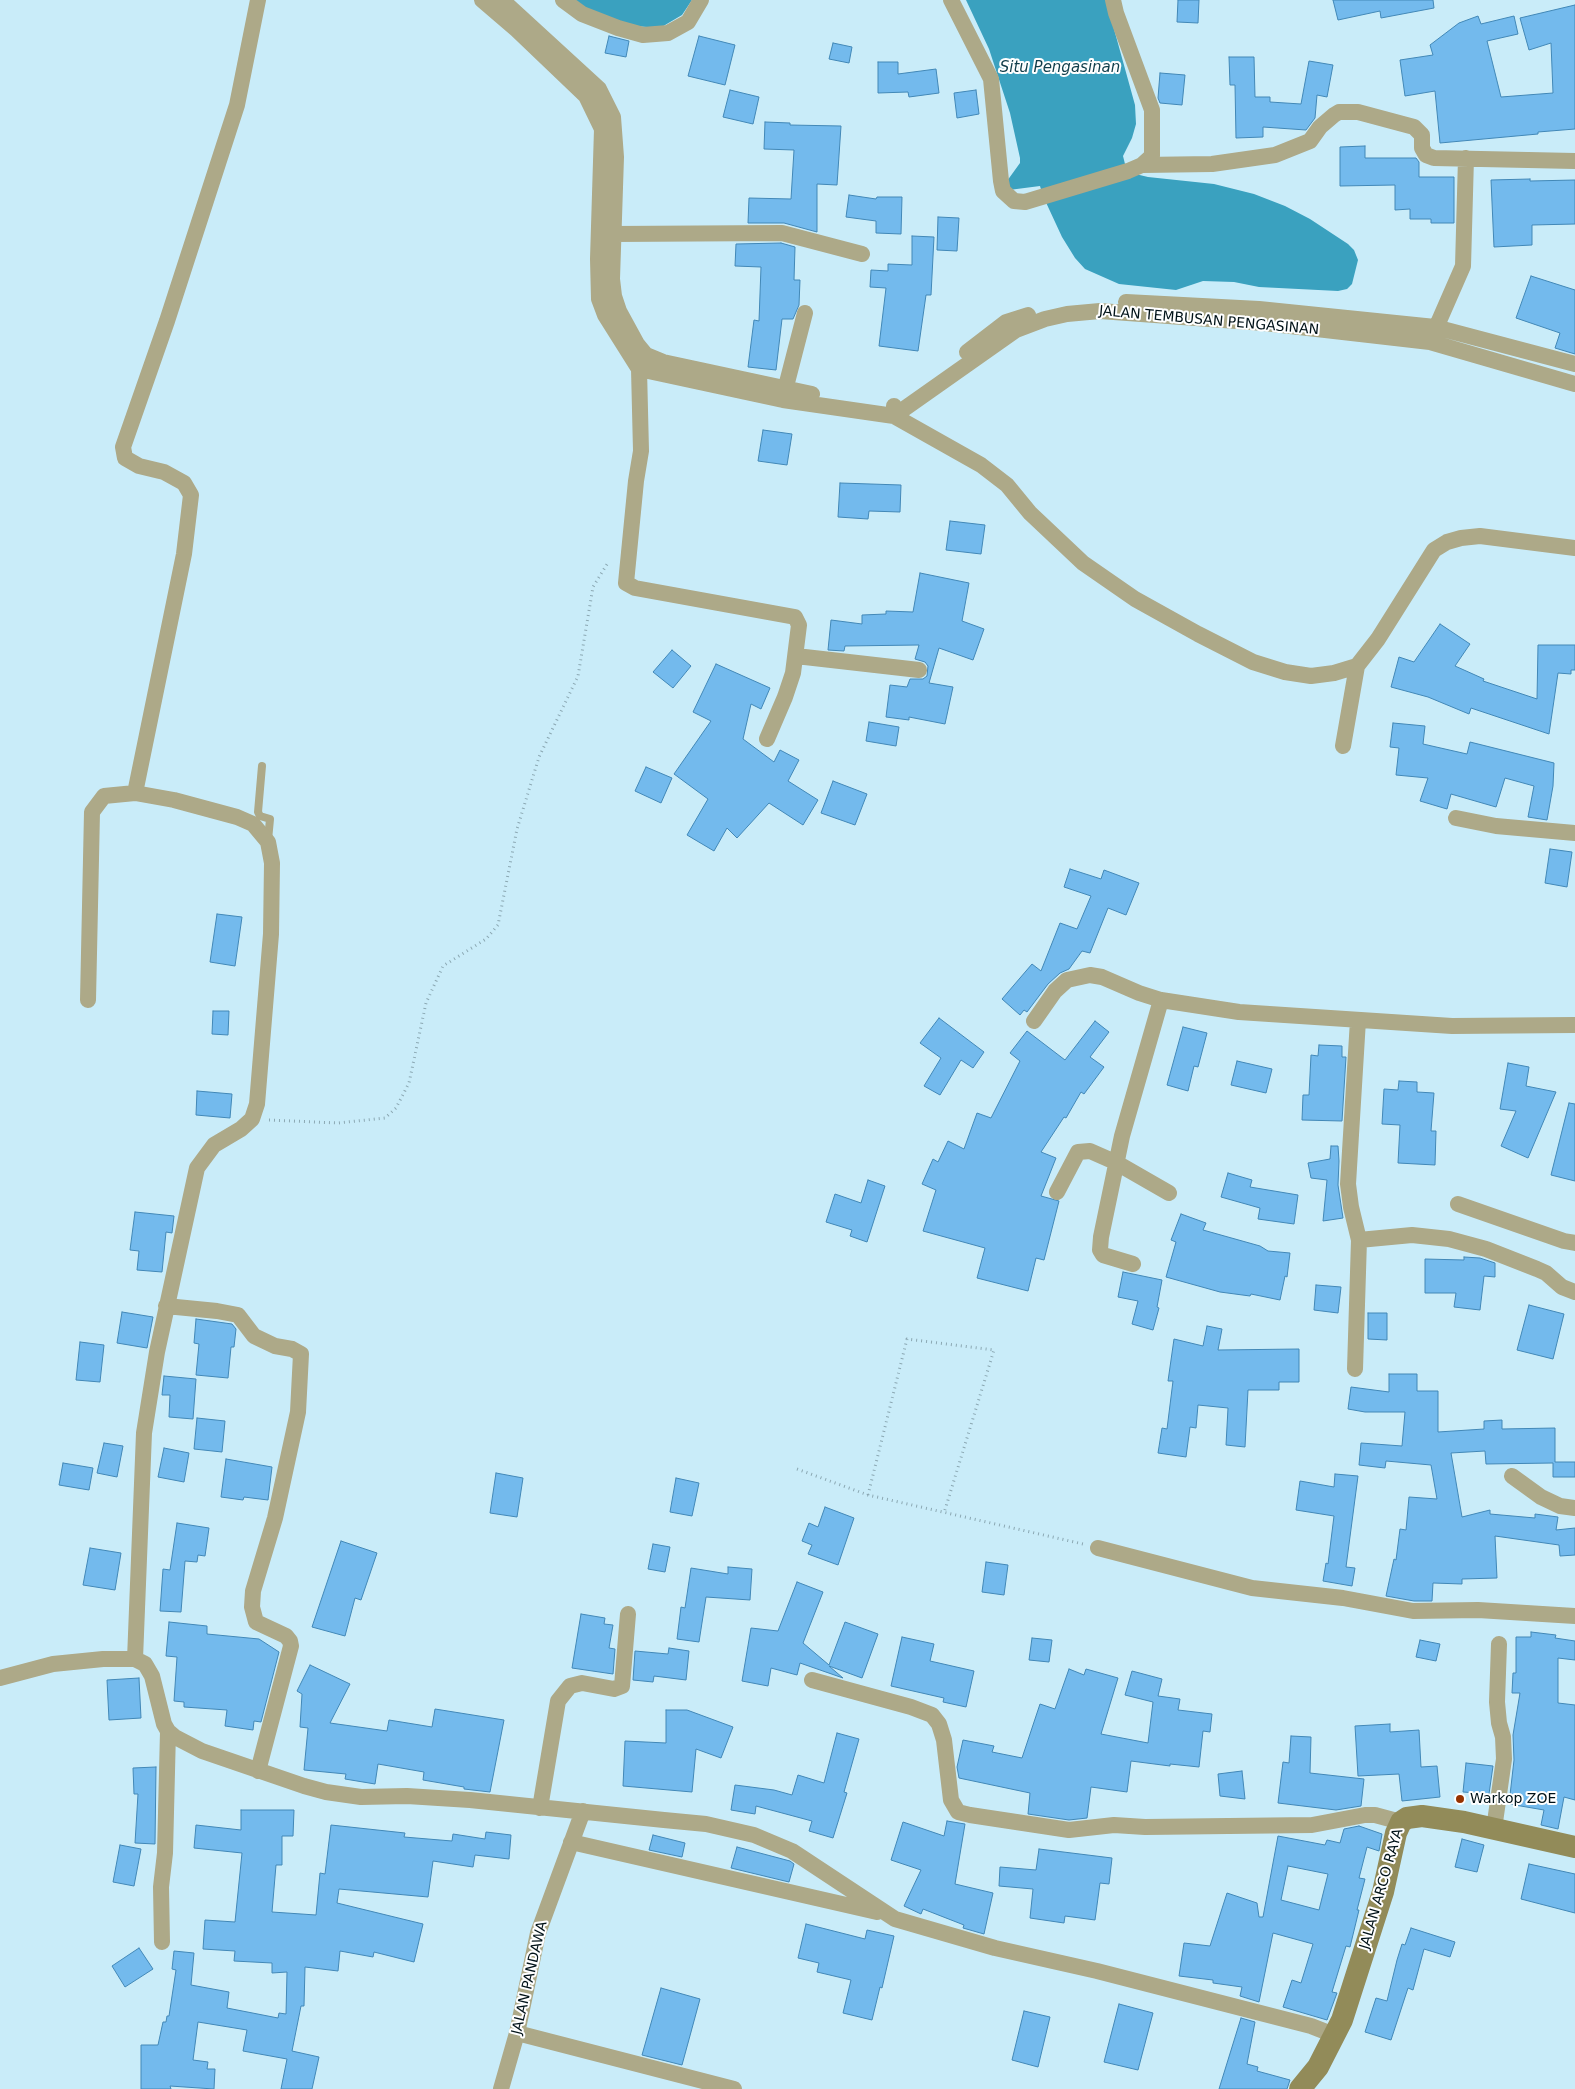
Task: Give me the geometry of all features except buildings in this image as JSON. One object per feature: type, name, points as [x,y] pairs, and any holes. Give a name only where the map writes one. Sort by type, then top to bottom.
[{"type":"main road","name":"JALAN ARCO RAYA","points":[[1300,2089],[1318,2068],[1342,2020],[1383,1892],[1396,1833],[1401,1822],[1408,1818],[1422,1816],[1494,1829],[1575,1847]]},
{"type":"street","points":[[136,793],[184,554],[191,495],[184,483],[164,472],[140,466],[125,458],[123,447],[167,322],[237,105],[258,0]]},
{"type":"street","points":[[482,0],[592,92]]},
{"type":"street","points":[[502,0],[592,92],[608,157],[613,234],[605,259]]},
{"type":"street","points":[[563,0],[582,14],[618,28],[643,35],[668,33],[688,22],[701,0]]},
{"type":"street","points":[[951,0],[991,78],[1001,169],[1000,181],[1004,191],[1014,201],[1025,202],[1135,168],[1212,164],[1275,155],[1310,141],[1320,127],[1339,112],[1358,112],[1414,127],[1422,135],[1422,148],[1426,155],[1434,158],[1575,161]]},
{"type":"street","points":[[1113,0],[1116,13],[1152,110],[1152,153],[1135,168]]},
{"type":"street","points":[[608,157],[605,259],[619,311],[637,344],[643,362],[641,451],[636,481],[626,583],[635,588],[795,616],[799,625],[796,656],[786,697],[767,739]]},
{"type":"street","points":[[1432,334],[1462,266],[1466,158]]},
{"type":"street","points":[[613,234],[782,233],[862,254]]},
{"type":"street","name":"JALAN TEMBUSAN PENGASINAN","points":[[894,410],[1006,322],[1058,307],[1259,309],[1432,334],[1575,364]]},
{"type":"street","points":[[784,394],[805,313]]},
{"type":"street","name":"JALAN TEMBUSAN PENGASINAN","points":[[1432,334],[1575,384]]},
{"type":"street","points":[[643,362],[663,362],[784,394],[872,405],[894,410],[981,465],[1007,485],[1030,513],[1083,563],[1135,599],[1254,662],[1285,672],[1311,676],[1334,673],[1357,666],[1378,639],[1434,550],[1447,542],[1460,538],[1480,536],[1575,548]]},
{"type":"street","points":[[796,656],[919,670]]},
{"type":"street","points":[[1344,746],[1357,666]]},
{"type":"street","points":[[88,1000],[92,812],[104,796],[136,793],[174,800],[237,817],[253,824],[268,842],[272,863],[271,934],[257,1104],[252,1119],[241,1129],[214,1145],[197,1168],[166,1306],[144,1433],[135,1659]]},
{"type":"street","points":[[1456,818],[1496,826],[1575,834]]},
{"type":"street","points":[[1034,1021],[1055,991],[1067,980],[1090,975],[1102,977],[1139,993],[1162,1000],[1239,1012],[1452,1026],[1575,1025]]},
{"type":"street","points":[[1133,1264],[1103,1255],[1100,1250],[1101,1237],[1115,1162],[1162,1000]]},
{"type":"street","points":[[1355,1369],[1359,1240],[1348,1184],[1358,1020]]},
{"type":"street","points":[[1057,1192],[1078,1152],[1090,1151],[1115,1162],[1169,1194]]},
{"type":"street","points":[[1458,1204],[1564,1241],[1575,1243]]},
{"type":"street","points":[[1359,1240],[1412,1235],[1427,1235],[1449,1239],[1486,1249],[1537,1269],[1546,1273],[1562,1287],[1575,1292]]},
{"type":"street","points":[[166,1306],[238,1315],[254,1336],[275,1346],[292,1349],[301,1354],[298,1412],[275,1518],[253,1591],[252,1607],[256,1622],[286,1636],[291,1646],[258,1771]]},
{"type":"street","points":[[1512,1476],[1541,1498],[1560,1506],[1575,1508]]},
{"type":"street","points":[[1098,1548],[1252,1588],[1344,1598],[1413,1610],[1478,1610],[1575,1616]]},
{"type":"street","points":[[540,1808],[558,1700],[570,1686],[582,1683],[614,1689],[622,1686],[628,1614]]},
{"type":"street","points":[[1494,1829],[1504,1759],[1503,1738],[1497,1702],[1499,1644]]},
{"type":"street","points":[[0,1678],[53,1664],[103,1659],[135,1659],[145,1664],[152,1676],[164,1724],[168,1731],[175,1737],[202,1751],[258,1771],[304,1786],[361,1797],[407,1796],[470,1800],[706,1824],[754,1835],[799,1855],[886,1914]]},
{"type":"street","points":[[812,1680],[932,1715],[939,1724],[944,1740],[951,1800],[958,1812],[970,1815],[1069,1830],[1114,1825],[1145,1827],[1312,1825],[1365,1815],[1375,1815],[1401,1822]]},
{"type":"street","points":[[162,1942],[160,1887],[165,1853],[168,1731]]},
{"type":"street","name":"JALAN PANDAWA","points":[[501,2089],[517,2033],[538,1933],[583,1811]]},
{"type":"street","points":[[572,1842],[886,1914],[916,1926],[995,1948],[1212,2000],[1311,2026],[1334,2036]]},
{"type":"street","points":[[517,2033],[734,2089]]},
{"type":"lane","points":[[262,766],[258,812],[260,816],[270,819],[268,842]]},
{"type":"path","points":[[252,1119],[338,1123],[385,1118],[396,1108],[408,1083],[426,1003],[443,966],[486,939],[498,925],[517,828],[539,757],[578,676],[593,587],[614,554]]},
{"type":"path","points":[[868,1496],[907,1338],[994,1350],[944,1513]]},
{"type":"path","points":[[797,1469],[868,1496],[1098,1548]]},
{"type":"water","points":[[567,0],[692,0],[682,15],[660,28],[621,25]]},
{"type":"water","name":"Situ Pengasinan","points":[[966,0],[1106,0],[1135,105],[1136,124],[1132,138],[1123,156],[1127,172],[1148,177],[1214,184],[1254,194],[1285,206],[1310,219],[1354,250],[1358,260],[1352,284],[1347,289],[1338,291],[1259,287],[1234,282],[1203,281],[1176,290],[1119,284],[1085,269],[1075,258],[1062,237],[1040,186],[1009,190],[1007,181],[1020,163],[1010,113],[989,49]]},
{"type":"place","name":"Warkop ZOE","points":[[1460,1799]]}]
